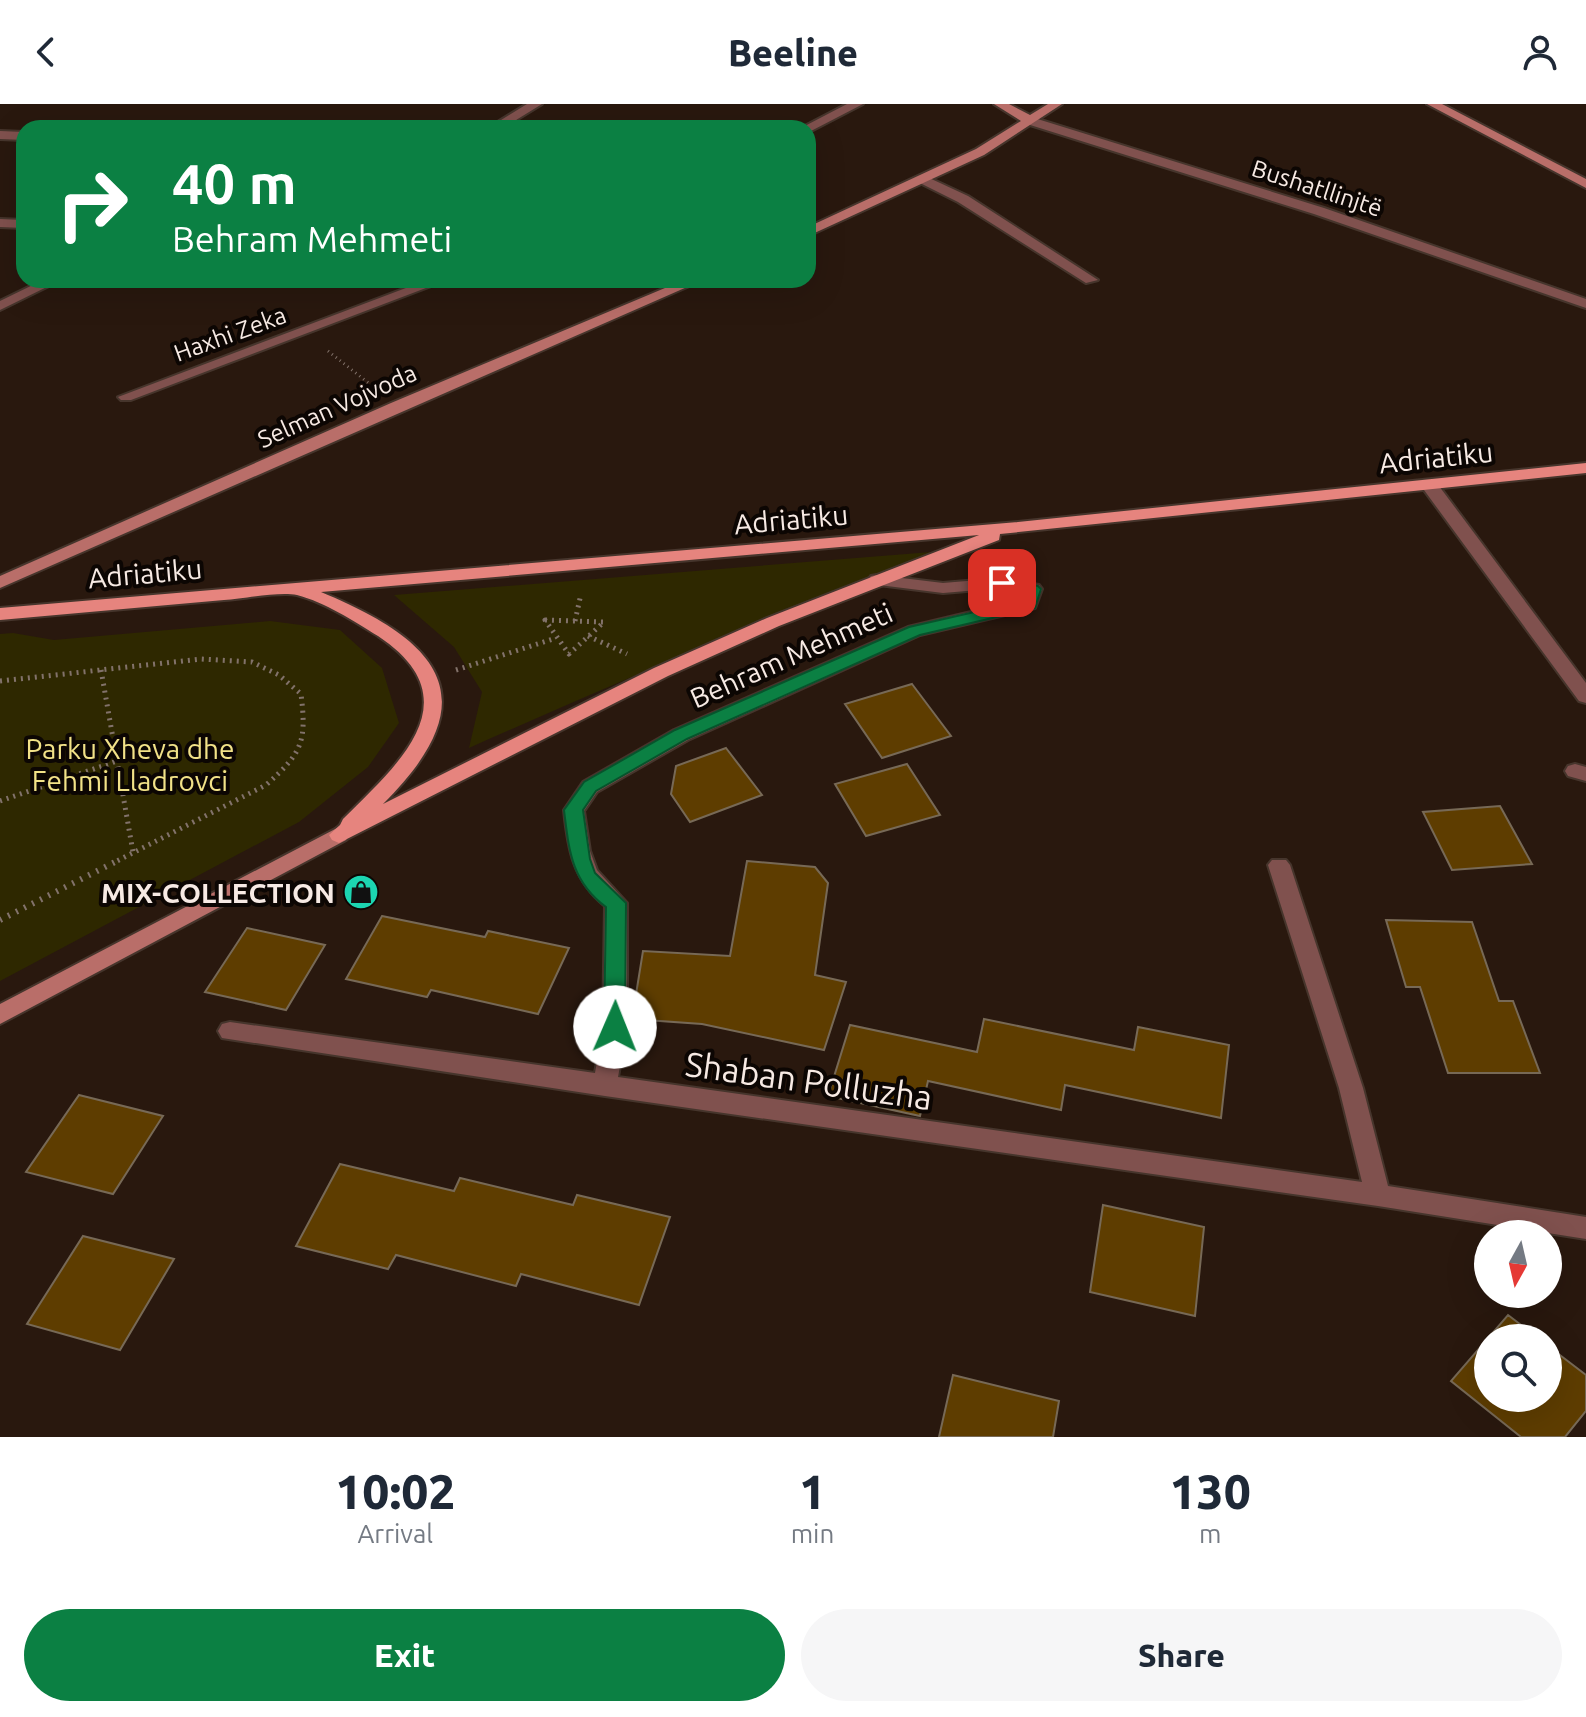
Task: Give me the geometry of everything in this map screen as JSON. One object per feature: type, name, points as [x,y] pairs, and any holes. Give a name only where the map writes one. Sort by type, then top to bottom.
[{"type":"main road","points":[[1000,104],[1031,121]]},
{"type":"main road","points":[[816,228],[925,180],[1056,104]]},
{"type":"main road","points":[[1433,104],[1586,184]]},
{"type":"main road","name":"Selman Vojvoda","points":[[0,583],[397,406],[677,288]]},
{"type":"main road","name":"Adriatiku","points":[[0,614],[1018,527],[1586,468]]},
{"type":"main road","points":[[0,1015],[339,835],[661,672],[877,580],[1018,527]]},
{"type":"main road","points":[[296,588],[362,617],[400,643],[430,681],[435,704],[431,725],[421,743],[399,773],[339,835]]},
{"type":"street","points":[[508,120],[536,104]]},
{"type":"street","points":[[816,124],[857,104]]},
{"type":"street","name":"Bushatllinjtë","points":[[1031,121],[1319,211],[1586,304]]},
{"type":"street","points":[[925,180],[963,199],[1091,280]]},
{"type":"street","points":[[0,306],[37,288]]},
{"type":"street","name":"Haxhi Zeka","points":[[126,397],[419,288]]},
{"type":"street","points":[[1430,486],[1586,697]]},
{"type":"street","name":"Behram Mehmeti","points":[[605,1086],[615,1027],[616,903],[598,891],[586,876],[580,859],[574,810],[590,787],[681,735],[914,631],[1029,604],[1033,589],[1002,583],[943,588],[877,580]]},
{"type":"street","points":[[1279,865],[1351,1088],[1378,1195]]},
{"type":"street","name":"Shaban Polluzha","points":[[230,1031],[1378,1195],[1586,1228]]},
{"type":"path","points":[[303,331],[397,406]]},
{"type":"path","points":[[545,620],[604,622],[569,654],[556,638],[545,620]]},
{"type":"path","points":[[430,681],[467,665],[556,638]]},
{"type":"path","points":[[0,681],[201,659],[252,662],[279,675],[301,694],[306,735],[294,762],[266,785],[0,920]]},
{"type":"path","points":[[101,670],[133,852]]},
{"type":"path","points":[[0,801],[117,761]]},
{"type":"green space","points":[[944,551],[705,646],[469,748],[482,692],[454,647],[394,595]]},
{"type":"green space","name":"Parku Xheva dhe Fehmi Lladrovci","points":[[270,621],[340,630],[382,668],[399,723],[368,767],[299,822],[0,981],[0,634],[13,633],[54,640]]},
{"type":"building","points":[[912,684],[951,736],[882,758],[845,704]]},
{"type":"building","points":[[726,748],[762,795],[690,822],[671,794],[676,766]]},
{"type":"building","points":[[907,764],[940,815],[866,836],[835,784]]},
{"type":"building","points":[[1500,806],[1532,864],[1452,870],[1423,812]]},
{"type":"building","points":[[747,861],[815,867],[828,883],[815,975],[846,982],[824,1050],[702,1024],[632,1019],[643,951],[730,956]]},
{"type":"building","points":[[382,916],[485,937],[488,931],[569,948],[538,1014],[431,990],[427,997],[346,979]]},
{"type":"building","points":[[1386,920],[1472,922],[1499,1001],[1513,1001],[1540,1073],[1448,1073],[1420,987],[1406,987]]},
{"type":"building","points":[[247,928],[325,945],[286,1010],[205,992]]},
{"type":"building","points":[[984,1019],[1134,1050],[1138,1027],[1229,1045],[1221,1118],[1065,1085],[1061,1110],[928,1081],[920,1116],[828,1096],[850,1025],[977,1052]]},
{"type":"building","points":[[79,1095],[163,1116],[113,1194],[26,1172]]},
{"type":"building","points":[[340,1164],[454,1191],[460,1178],[573,1205],[577,1195],[670,1217],[639,1305],[521,1274],[516,1286],[396,1255],[388,1269],[296,1246]]},
{"type":"building","points":[[1103,1205],[1204,1227],[1195,1316],[1090,1292]]},
{"type":"building","points":[[83,1236],[174,1259],[120,1350],[27,1324]]},
{"type":"building","points":[[1508,1315],[1520,1324],[1500,1324]]},
{"type":"building","points":[[1474,1354],[1474,1399],[1451,1381]]},
{"type":"building","points":[[1562,1357],[1586,1375],[1586,1411],[1565,1437],[1521,1437],[1490,1412],[1562,1412]]},
{"type":"building","points":[[953,1375],[1059,1401],[1053,1437],[939,1437]]},
{"type":"place","name":"MIX-COLLECTION","points":[[361,892]]},
{"type":"route","points":[[615,1027],[616,903],[598,891],[586,876],[580,859],[574,810],[590,787],[681,735],[914,631],[1029,604],[1033,589],[1002,583]]}]
